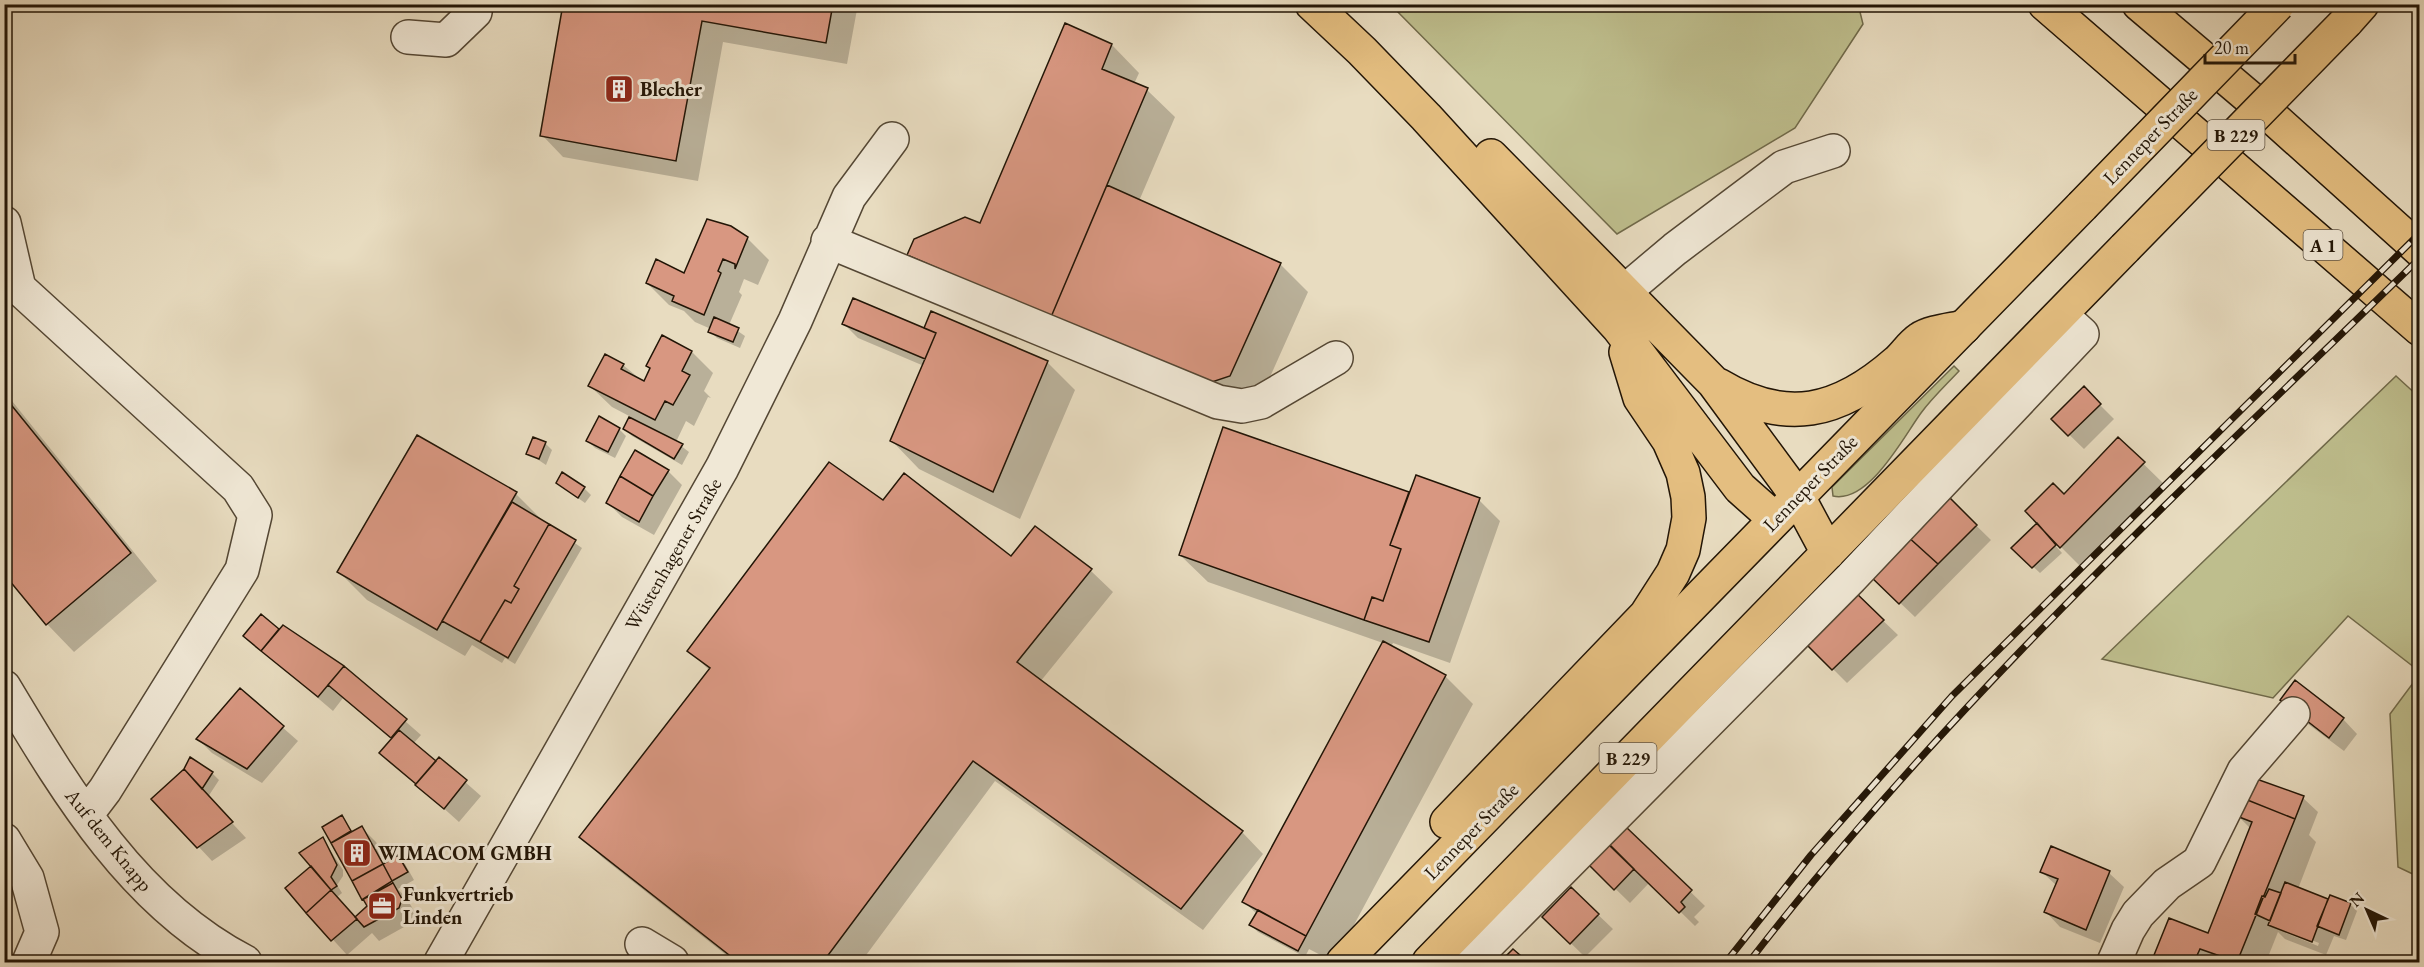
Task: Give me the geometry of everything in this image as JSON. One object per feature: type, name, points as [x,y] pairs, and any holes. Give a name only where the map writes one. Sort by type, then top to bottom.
[{"type":"main road","points":[[1312,4],[1362,51],[1426,117],[1618,327],[1733,480],[1786,508]]},
{"type":"main road","points":[[1343,4],[1369,26],[1624,292],[1714,382],[1737,397],[1785,409],[1827,406],[1854,395],[1897,362],[1920,338],[1964,327]]},
{"type":"main road","name":"A 1","points":[[2045,4],[2420,329]]},
{"type":"main road","points":[[2139,4],[2270,115],[2420,250]]},
{"type":"main road","name":"Lenneper Straße","points":[[1343,963],[2278,4]]},
{"type":"main road","name":"B 229","points":[[1429,963],[2354,13]]},
{"type":"main road","points":[[1434,868],[1447,822],[1646,615],[1673,573],[1683,550],[1689,518],[1689,497],[1683,472],[1669,441],[1640,398],[1618,327]]},
{"type":"main road","points":[[1714,382],[1786,508],[1828,553]]},
{"type":"street","points":[[408,37],[446,40],[475,12],[476,4]]},
{"type":"street","name":"Wüstenhagener Straße","points":[[441,963],[498,857],[722,468],[795,321],[849,197],[892,139]]},
{"type":"street","points":[[1624,292],[1675,249],[1784,167],[1833,151]]},
{"type":"street","points":[[4,223],[19,288],[238,488],[255,515],[242,570],[105,790],[86,815]]},
{"type":"street","points":[[828,241],[1218,402],[1242,406],[1261,402],[1336,358]]},
{"type":"street","points":[[1470,963],[1851,578],[2082,334],[2061,315]]},
{"type":"street","name":"Auf dem Knapp","points":[[4,687],[56,772],[86,815],[136,878],[189,928],[245,963]]},
{"type":"street","points":[[2114,963],[2128,930],[2139,914],[2167,884],[2199,862],[2244,771],[2293,714]]},
{"type":"street","points":[[4,840],[27,878],[42,932],[29,963]]},
{"type":"street","points":[[642,944],[672,963]]},
{"type":"green space","points":[[1858,4],[1863,24],[1795,128],[1617,234],[1391,5]]},
{"type":"green space","points":[[1954,366],[1959,371],[1925,407],[1884,466],[1872,479],[1860,490],[1846,496],[1833,496],[1832,487]]},
{"type":"green space","points":[[2396,376],[2419,397],[2419,671],[2348,616],[2273,698],[2102,659]]},
{"type":"green space","points":[[2419,675],[2419,877],[2398,867],[2390,714]]},
{"type":"building","name":"Blecher","points":[[563,4],[833,4],[826,43],[702,21],[676,161],[540,136]]},
{"type":"building","points":[[1065,23],[1112,44],[1102,69],[1148,88],[1051,317],[907,255],[914,239],[965,217],[980,223]]},
{"type":"building","points":[[1107,185],[1281,263],[1230,376],[1206,384],[1051,317]]},
{"type":"building","points":[[707,219],[731,226],[748,237],[735,269],[735,264],[723,259],[718,271],[721,273],[704,315],[672,301],[674,296],[646,283],[656,259],[684,273]]},
{"type":"building","points":[[853,298],[936,333],[925,359],[842,324]]},
{"type":"building","points":[[931,311],[1048,361],[993,492],[890,441],[936,333],[924,328]]},
{"type":"building","points":[[714,317],[739,328],[733,342],[708,332]]},
{"type":"building","points":[[662,335],[692,351],[682,371],[690,375],[673,405],[665,401],[655,420],[588,386],[605,354],[624,364],[621,369],[644,381],[650,368],[646,366]]},
{"type":"building","points":[[2084,386],[2101,404],[2068,436],[2051,419]]},
{"type":"building","points":[[4,396],[131,553],[46,625],[4,574]]},
{"type":"building","points":[[599,416],[620,428],[608,452],[586,441]]},
{"type":"building","points":[[629,417],[683,444],[674,459],[623,429]]},
{"type":"building","points":[[1223,427],[1409,492],[1390,545],[1401,549],[1383,601],[1372,597],[1364,620],[1179,555]]},
{"type":"building","points":[[417,435],[517,492],[437,630],[337,572]]},
{"type":"building","points":[[533,437],[546,442],[539,459],[526,454]]},
{"type":"building","points":[[2118,437],[2145,462],[2060,548],[2025,511],[2053,483],[2064,494]]},
{"type":"building","points":[[635,450],[669,470],[653,496],[620,476]]},
{"type":"building","points":[[829,462],[883,500],[904,473],[1011,556],[1035,526],[1092,569],[1017,662],[1243,831],[1181,909],[973,761],[823,962],[738,962],[579,837],[710,668],[687,651]]},
{"type":"building","points":[[562,472],[585,487],[578,498],[556,483]]},
{"type":"building","points":[[1416,475],[1480,498],[1429,642],[1364,620],[1372,597],[1383,601],[1401,549],[1390,545]]},
{"type":"building","points":[[620,476],[653,496],[639,522],[606,503]]},
{"type":"building","points":[[1947,495],[1977,525],[1938,564],[1906,535]]},
{"type":"building","points":[[512,502],[549,524],[514,586],[519,589],[511,603],[505,600],[480,642],[442,621]]},
{"type":"building","points":[[2037,523],[2056,545],[2032,568],[2011,548]]},
{"type":"building","points":[[549,524],[576,540],[508,658],[480,642],[505,600],[511,603],[519,589],[514,586]]},
{"type":"building","points":[[1906,535],[1938,564],[1899,604],[1869,575]]},
{"type":"building","points":[[1853,590],[1884,620],[1832,670],[1802,640]]},
{"type":"building","points":[[261,614],[279,629],[261,651],[243,636]]},
{"type":"building","points":[[283,625],[344,666],[318,697],[261,651]]},
{"type":"building","points":[[1383,641],[1446,675],[1306,936],[1242,902]]},
{"type":"building","points":[[344,666],[407,719],[391,738],[328,685]]},
{"type":"building","points":[[2295,680],[2344,718],[2329,738],[2280,700]]},
{"type":"building","points":[[240,688],[284,726],[247,769],[196,739]]},
{"type":"building","points":[[399,730],[436,761],[416,784],[379,753]]},
{"type":"building","points":[[190,757],[213,772],[202,789],[184,769]]},
{"type":"building","points":[[439,757],[467,780],[444,809],[415,785]]},
{"type":"building","points":[[184,769],[233,822],[197,848],[151,799]]},
{"type":"building","points":[[2248,776],[2304,796],[2295,819],[2240,797]]},
{"type":"building","points":[[2240,797],[2295,819],[2237,962],[2200,949],[2194,962],[2172,962],[2154,955],[2169,918],[2208,933],[2252,822],[2234,815]]},
{"type":"building","points":[[342,815],[351,831],[331,843],[322,827]]},
{"type":"building","name":"WIMACOM GMBH","points":[[362,826],[383,864],[352,881],[331,843]]},
{"type":"building","points":[[1626,827],[1692,890],[1681,902],[1685,907],[1679,913],[1609,845]]},
{"type":"building","points":[[323,837],[337,865],[331,877],[337,886],[331,890],[299,853]]},
{"type":"building","points":[[1607,842],[1634,869],[1614,890],[1587,863]]},
{"type":"building","points":[[2051,846],[2110,871],[2086,930],[2044,912],[2058,879],[2040,872]]},
{"type":"building","points":[[398,855],[408,872],[392,881],[383,864]]},
{"type":"building","points":[[383,864],[393,883],[362,900],[352,881]]},
{"type":"building","points":[[311,866],[331,890],[306,913],[285,888]]},
{"type":"building","points":[[392,881],[402,899],[399,908],[364,927],[355,917],[367,906],[363,899]]},
{"type":"building","points":[[2285,882],[2328,899],[2312,942],[2268,925]]},
{"type":"building","points":[[1571,887],[1599,914],[1570,944],[1542,917]]},
{"type":"building","points":[[2269,889],[2281,893],[2270,921],[2255,914],[2262,896],[2265,897]]},
{"type":"building","points":[[331,890],[357,919],[331,941],[306,913]]},
{"type":"building","points":[[2330,895],[2351,903],[2339,935],[2317,926]]},
{"type":"building","points":[[1258,910],[1306,936],[1298,951],[1249,925]]},
{"type":"building","points":[[1513,949],[1528,962],[1500,962]]},
{"type":"railway","points":[[1726,962],[1811,855],[1952,696],[2420,233]]},
{"type":"railway","points":[[1749,962],[1825,867],[1987,686],[2158,512],[2420,258]]},
{"type":"place","name":"Blecher","points":[[619,89]]},
{"type":"place","name":"WIMACOM GMBH","points":[[357,853]]},
{"type":"place","name":"Funkvertrieb Linden","points":[[382,906]]}]
